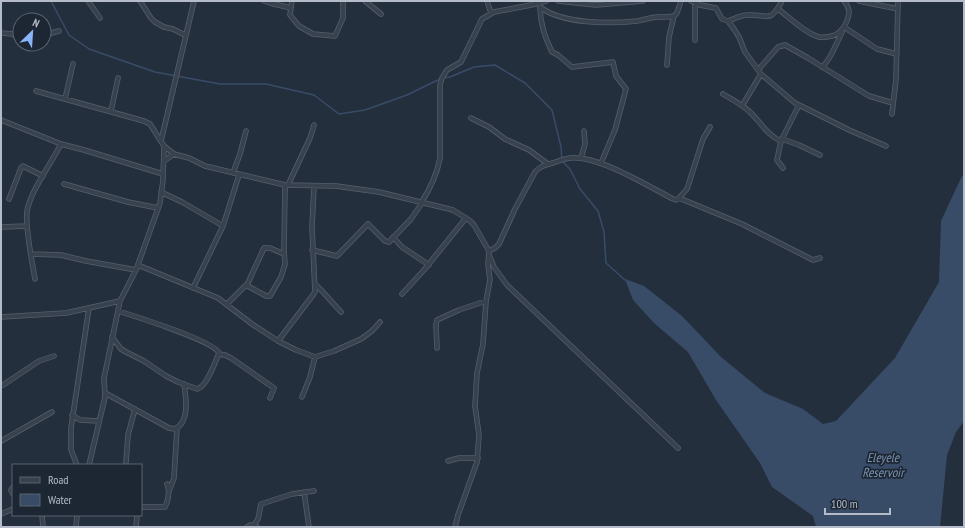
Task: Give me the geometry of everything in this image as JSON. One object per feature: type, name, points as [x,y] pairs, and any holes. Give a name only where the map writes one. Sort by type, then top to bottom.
[{"type":"street","points":[[88,1],[100,18]]},
{"type":"street","points":[[140,1],[151,18],[156,22],[164,27],[173,29],[185,35]]},
{"type":"street","points":[[161,142],[194,1]]},
{"type":"street","points":[[264,1],[291,8]]},
{"type":"street","points":[[292,1],[290,15],[299,26],[313,34],[335,36],[343,18],[343,1]]},
{"type":"street","points":[[365,1],[381,14]]},
{"type":"street","points":[[487,1],[491,13]]},
{"type":"street","points":[[312,250],[338,256],[368,224],[387,242],[412,219],[434,181],[438,169],[440,158],[440,85],[442,78],[447,70],[461,62],[482,19],[491,13],[538,5],[546,1]]},
{"type":"street","points":[[558,1],[596,5],[641,1]]},
{"type":"street","points":[[667,65],[669,37],[674,16],[677,13],[680,1]]},
{"type":"street","points":[[694,40],[693,2],[716,8],[722,19],[728,21],[747,15],[766,17],[771,16],[778,9],[782,1]]},
{"type":"street","points":[[822,67],[831,54],[849,15],[849,8],[844,1]]},
{"type":"street","points":[[859,1],[898,9]]},
{"type":"street","points":[[892,114],[897,54],[898,1]]},
{"type":"street","points":[[538,5],[552,14],[588,21],[630,21],[674,16]]},
{"type":"street","points":[[538,5],[542,29],[552,52],[572,67],[613,62],[616,76],[626,89],[616,130],[601,163]]},
{"type":"street","points":[[778,9],[805,30],[816,36],[835,36],[844,28]]},
{"type":"street","points":[[728,21],[739,37],[744,52],[761,74],[799,105],[849,130],[886,146]]},
{"type":"street","points":[[844,28],[877,49],[897,54]]},
{"type":"street","points":[[52,33],[59,32]]},
{"type":"street","points":[[1,33],[12,34]]},
{"type":"street","points":[[758,70],[778,47],[784,45],[808,58],[868,96],[893,103]]},
{"type":"street","points":[[65,99],[73,64]]},
{"type":"street","points":[[742,106],[761,74]]},
{"type":"street","points":[[111,111],[118,78]]},
{"type":"street","points":[[36,92],[144,121],[150,124],[164,146],[174,154],[189,158],[205,166],[286,185],[336,186],[379,192],[453,210],[474,225],[489,253],[494,267],[507,285],[678,448]]},
{"type":"street","points":[[723,94],[752,114],[773,138],[799,145],[820,155]]},
{"type":"street","points":[[783,168],[778,160],[781,140],[799,105]]},
{"type":"street","points":[[471,118],[488,127],[505,139],[529,150],[548,164]]},
{"type":"street","points":[[1,120],[61,144],[163,174]]},
{"type":"street","points":[[247,285],[266,296],[270,296],[284,269],[286,185],[310,138],[314,125]]},
{"type":"street","points":[[455,527],[478,458],[478,435],[475,406],[477,373],[483,344],[486,301],[490,280],[488,264],[489,253],[499,244],[515,209],[535,172],[539,167],[548,164],[575,157],[581,158],[601,163],[676,200],[687,189],[703,139],[710,127]]},
{"type":"street","points":[[233,173],[246,131]]},
{"type":"street","points":[[581,158],[585,144],[584,131]]},
{"type":"street","points":[[35,279],[27,226],[27,211],[31,198],[61,144]]},
{"type":"street","points":[[89,464],[104,400],[104,378],[120,301],[137,268],[158,208],[163,174],[164,146]]},
{"type":"street","points":[[164,161],[174,154]]},
{"type":"street","points":[[9,199],[23,166],[43,176]]},
{"type":"street","points":[[193,288],[223,226],[239,175]]},
{"type":"street","points":[[64,184],[158,208]]},
{"type":"street","points":[[278,340],[313,295],[315,284],[312,250],[314,186]]},
{"type":"street","points":[[161,192],[189,205],[223,226]]},
{"type":"street","points":[[679,198],[742,224],[813,260],[820,258]]},
{"type":"street","points":[[402,294],[429,265],[466,218]]},
{"type":"street","points":[[1,227],[27,226]]},
{"type":"street","points":[[393,237],[402,247],[429,265]]},
{"type":"street","points":[[227,304],[244,286],[247,285],[264,248],[270,248],[284,254]]},
{"type":"street","points":[[31,254],[60,255],[86,261],[137,268],[193,288],[218,298],[252,324],[278,340],[296,350],[315,357],[334,351],[361,339],[372,331],[380,322]]},
{"type":"street","points":[[315,284],[341,312]]},
{"type":"street","points":[[1,317],[66,313],[120,301]]},
{"type":"street","points":[[437,348],[437,320],[459,310],[486,301]]},
{"type":"street","points":[[77,464],[71,450],[72,415],[89,308]]},
{"type":"street","points":[[118,311],[163,325],[211,346],[218,350],[219,354]]},
{"type":"street","points":[[112,338],[121,349],[144,361],[166,376],[197,388],[202,387],[219,354]]},
{"type":"street","points":[[219,354],[231,358],[274,388],[270,398]]},
{"type":"street","points":[[1,385],[39,361],[54,356]]},
{"type":"street","points":[[302,397],[310,377],[315,357]]},
{"type":"street","points":[[142,507],[165,507],[169,496],[169,491],[174,478],[177,428],[186,408],[184,384]]},
{"type":"street","points":[[105,393],[169,428],[177,428]]},
{"type":"street","points":[[104,400],[111,396]]},
{"type":"street","points":[[126,462],[128,435],[135,409]]},
{"type":"street","points":[[1,441],[52,412]]},
{"type":"street","points":[[72,415],[80,420],[99,421]]},
{"type":"street","points":[[71,428],[80,420]]},
{"type":"street","points":[[448,461],[459,458],[478,458]]},
{"type":"street","points":[[167,484],[169,491]]},
{"type":"street","points":[[248,527],[250,525],[255,526],[261,504],[292,494],[314,491]]},
{"type":"street","points":[[304,492],[309,527]]},
{"type":"street","points":[[1,514],[12,509]]},
{"type":"street","points":[[42,516],[43,527]]},
{"type":"street","points":[[76,527],[77,516]]},
{"type":"street","points":[[136,527],[137,516]]},
{"type":"water","name":"Eleyele Reservoir","points":[[964,174],[964,421],[956,432],[947,455],[940,527],[816,527],[813,516],[772,487],[760,463],[716,400],[688,352],[654,323],[633,300],[625,279],[644,286],[682,316],[721,357],[765,393],[803,409],[823,424],[836,421],[895,358],[939,282],[941,221]]},
{"type":"waterway","points":[[51,1],[69,35],[89,49],[155,72],[220,84],[266,84],[314,95],[339,114],[365,110],[407,95],[442,78],[450,77],[474,67],[495,65],[525,83],[552,110],[561,147],[562,161],[570,169],[580,189],[598,211],[604,232],[606,263],[625,280]]}]
